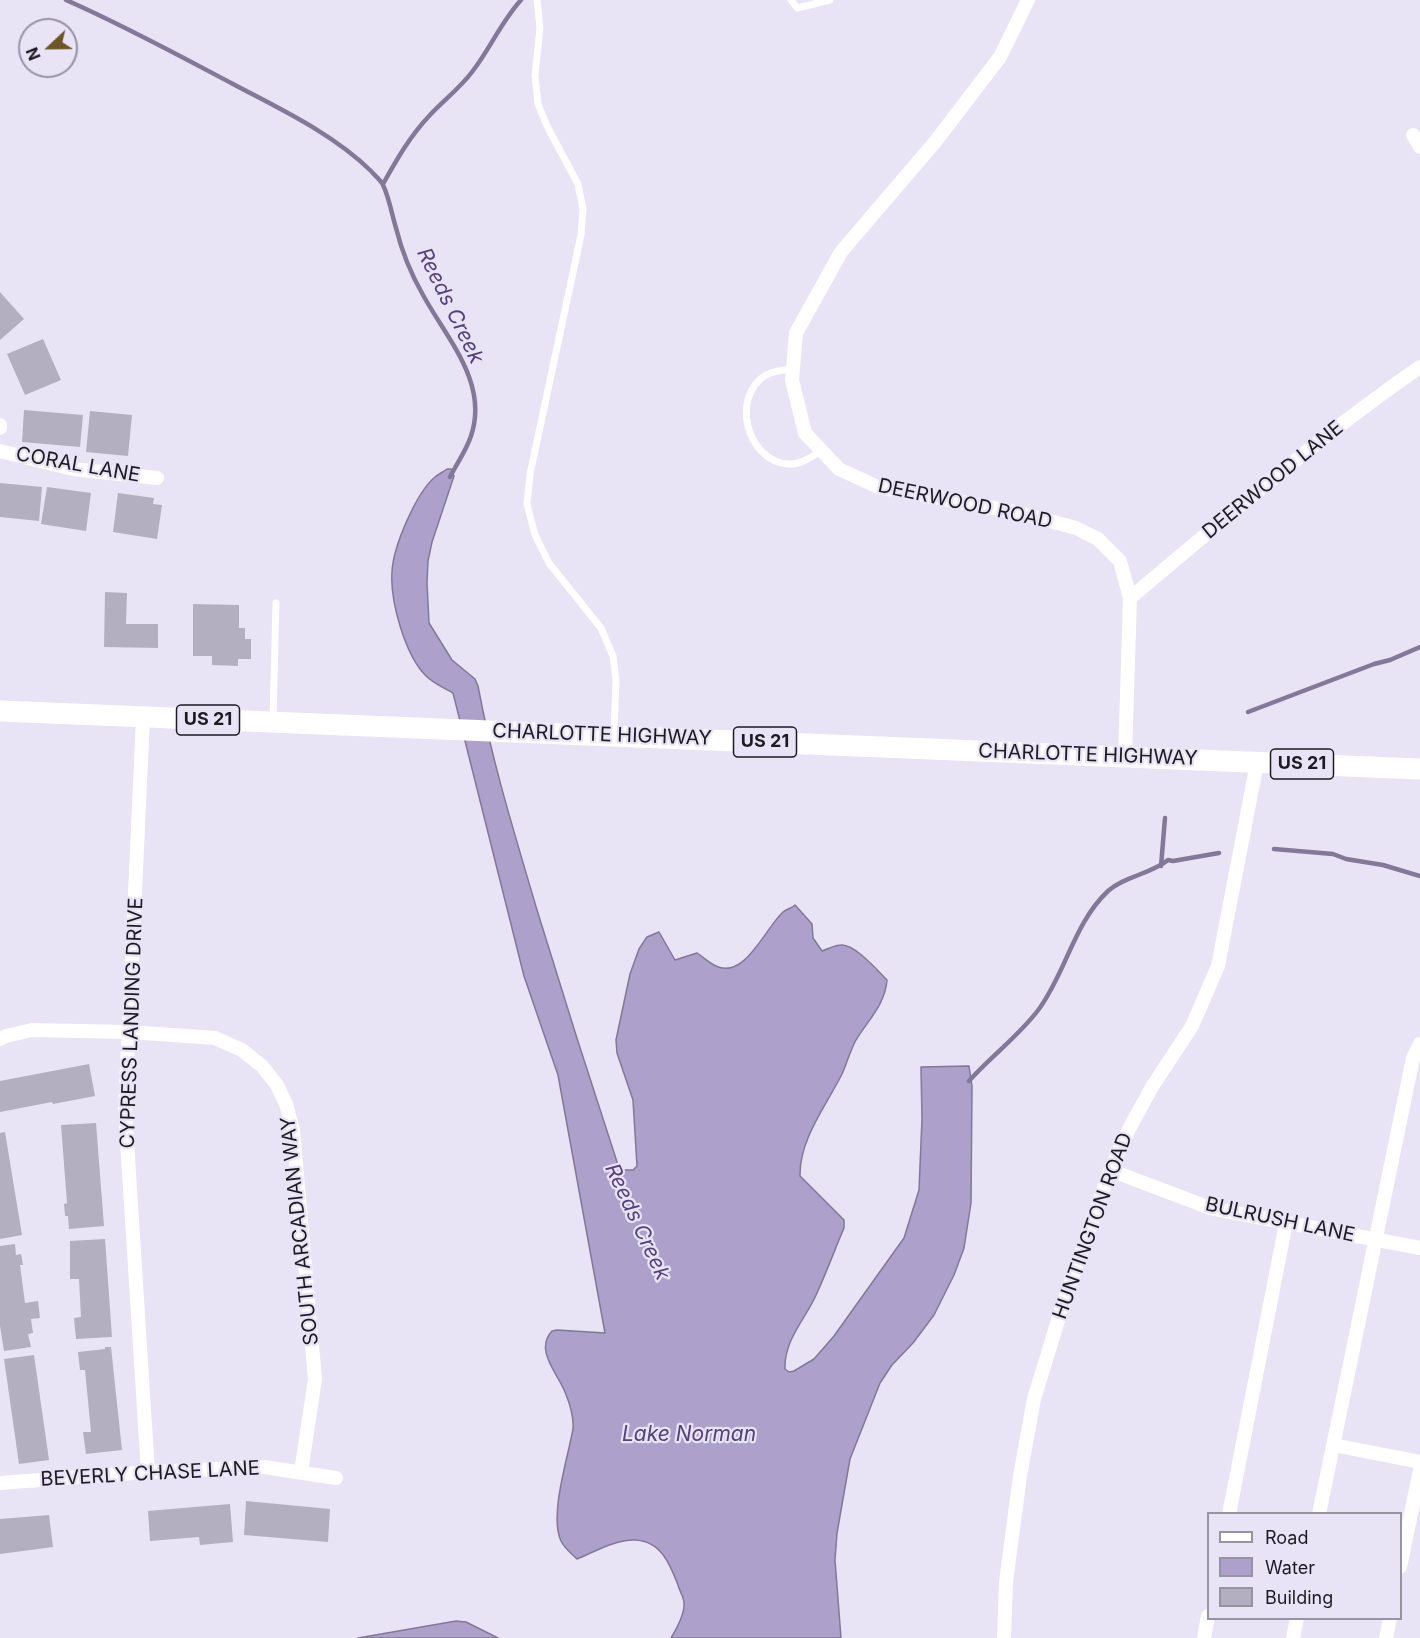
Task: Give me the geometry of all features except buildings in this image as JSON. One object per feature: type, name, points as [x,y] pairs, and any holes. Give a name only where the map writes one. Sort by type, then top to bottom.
[{"type":"main road","name":"CHARLOTTE HIGHWAY","points":[[0,711],[1420,769]]},
{"type":"street","name":"DEERWOOD ROAD","points":[[1028,0],[1000,57],[935,142],[841,252],[796,333],[792,380],[805,433],[839,469],[878,487],[1016,512],[1076,528],[1098,540],[1120,561],[1130,598],[1125,757]]},
{"type":"street","name":"DEERWOOD LANE","points":[[1130,598],[1327,435],[1420,367]]},
{"type":"street","name":"CORAL LANE","points":[[0,451],[73,469],[157,478]]},
{"type":"street","name":"CYPRESS LANDING DRIVE","points":[[142,718],[125,1110],[148,1472]]},
{"type":"street","name":"HUNTINGTON ROAD","points":[[1004,1638],[1006,1582],[1034,1399],[1063,1304],[1110,1170],[1152,1087],[1192,1026],[1218,966],[1257,763]]},
{"type":"street","name":"SOUTH ARCADIAN WAY","points":[[0,1039],[32,1030],[129,1032],[215,1038],[242,1050],[262,1066],[277,1085],[286,1104],[293,1131],[315,1379],[301,1472]]},
{"type":"street","points":[[1319,1512],[1413,1058],[1420,1044]]},
{"type":"street","name":"BULRUSH LANE","points":[[1110,1170],[1210,1208],[1420,1248]]},
{"type":"street","points":[[1229,1512],[1286,1222]]},
{"type":"street","points":[[1333,1445],[1420,1462]]},
{"type":"street","name":"BEVERLY CHASE LANE","points":[[0,1483],[148,1472],[264,1467],[336,1478]]},
{"type":"street","points":[[1402,1562],[1420,1470]]},
{"type":"street","points":[[1204,1638],[1208,1620]]},
{"type":"street","points":[[1293,1638],[1297,1620]]},
{"type":"street","points":[[1386,1638],[1390,1620]]},
{"type":"lane","points":[[537,0],[540,28],[535,75],[538,104],[578,184],[583,209],[581,235],[530,474],[527,504],[535,535],[549,563],[601,628],[613,656],[616,680],[614,736]]},
{"type":"lane","points":[[791,0],[797,8],[830,0]]},
{"type":"lane","points":[[793,369],[776,371],[765,376],[754,387],[747,408],[748,430],[755,445],[777,462],[796,463],[822,450]]},
{"type":"lane","points":[[273,723],[276,603]]},
{"type":"water","name":"Lake Norman","points":[[451,469],[454,476],[428,561],[429,623],[452,660],[475,679],[478,686],[497,770],[520,854],[618,1165],[624,1170],[633,1170],[637,1166],[633,1100],[617,1053],[616,1040],[630,974],[639,949],[647,937],[659,932],[675,960],[697,953],[713,965],[727,968],[736,966],[745,959],[776,919],[795,905],[812,924],[813,938],[822,951],[841,945],[847,946],[866,958],[887,980],[883,997],[856,1040],[842,1074],[804,1149],[800,1176],[844,1220],[844,1228],[817,1293],[788,1348],[785,1369],[789,1372],[814,1359],[834,1336],[904,1238],[919,1190],[922,1119],[921,1067],[969,1066],[972,1086],[971,1203],[964,1248],[954,1275],[934,1315],[880,1383],[850,1459],[837,1533],[835,1560],[841,1638],[671,1638],[682,1616],[684,1601],[672,1569],[658,1549],[644,1541],[628,1540],[606,1546],[577,1559],[561,1541],[557,1517],[558,1502],[573,1419],[567,1397],[549,1362],[545,1346],[552,1331],[605,1333],[558,1075],[524,976],[453,693],[435,683],[418,667],[400,627],[392,584],[396,549],[413,507],[435,477]]},
{"type":"water","points":[[456,1621],[466,1622],[498,1638],[358,1638]]},
{"type":"waterway","name":"Reeds Creek","points":[[66,0],[150,40],[323,133],[356,157],[381,181],[411,271],[463,362],[470,380],[475,417],[471,436],[450,477]]},
{"type":"waterway","points":[[383,184],[416,131],[472,72],[507,17],[521,0]]},
{"type":"waterway","points":[[1248,712],[1420,647]]},
{"type":"waterway","points":[[1161,866],[1165,818]]},
{"type":"waterway","points":[[1274,849],[1333,854],[1420,876]]},
{"type":"waterway","points":[[969,1081],[1039,1009],[1078,933],[1096,904],[1108,891],[1168,860],[1219,853]]}]
